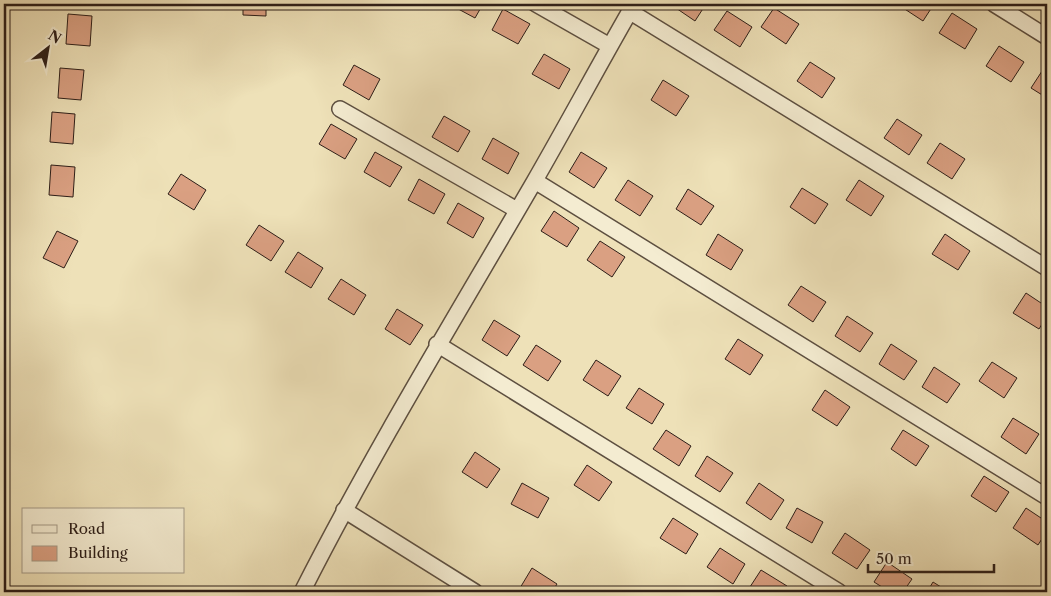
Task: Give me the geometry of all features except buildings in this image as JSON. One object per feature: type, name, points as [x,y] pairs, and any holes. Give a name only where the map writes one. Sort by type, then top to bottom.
[{"type":"street","points":[[536,4],[608,45]]},
{"type":"street","points":[[994,4],[1047,37]]},
{"type":"street","points":[[302,592],[344,510],[437,344],[517,210],[608,45],[632,8],[1047,268]]},
{"type":"street","points":[[340,109],[517,210]]},
{"type":"street","points":[[534,180],[1047,497]]},
{"type":"street","points":[[437,344],[839,592]]},
{"type":"street","points":[[344,510],[475,592]]}]
